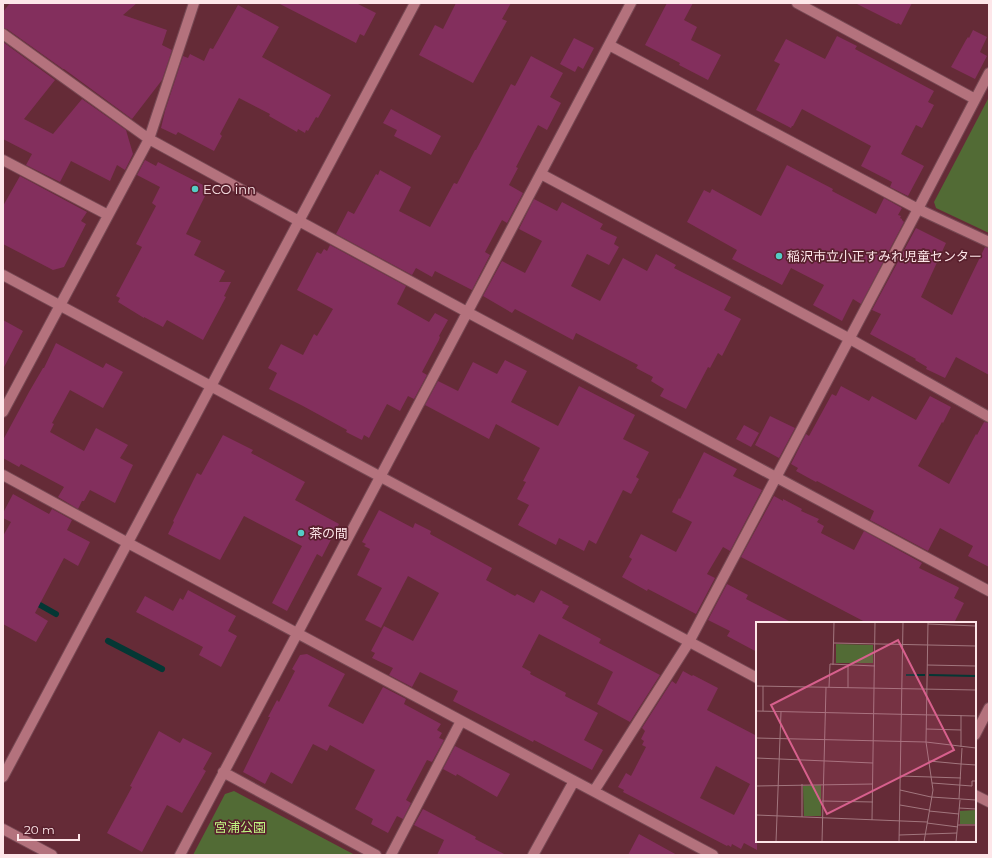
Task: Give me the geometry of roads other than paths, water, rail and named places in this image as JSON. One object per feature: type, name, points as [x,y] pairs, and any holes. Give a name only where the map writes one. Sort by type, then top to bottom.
[{"type":"street","points":[[180,855],[631,3]]},
{"type":"street","points":[[797,3],[975,99]]},
{"type":"street","points":[[3,777],[299,221],[411,4]]},
{"type":"street","points":[[3,412],[148,139],[190,5]]},
{"type":"street","points":[[3,34],[148,139],[467,312],[989,591]]},
{"type":"street","points":[[609,45],[918,209],[989,242]]},
{"type":"street","points":[[594,791],[689,642],[989,73]]},
{"type":"street","points":[[3,160],[108,215]]},
{"type":"street","points":[[541,174],[850,339],[989,418]]},
{"type":"street","points":[[3,275],[756,677]]},
{"type":"street","points":[[3,475],[713,855]]},
{"type":"street","points":[[976,733],[989,708]]},
{"type":"street","points":[[391,855],[461,721]]},
{"type":"street","points":[[223,772],[376,855]]},
{"type":"street","points":[[533,855],[574,781]]},
{"type":"street","points":[[976,796],[989,802]]},
{"type":"street","points":[[3,829],[52,855]]},
{"type":"waterway","points":[[33,601],[56,614]]},
{"type":"waterway","points":[[108,641],[162,669]]},
{"type":"place","name":"ECO inn","points":[[195,189]]},
{"type":"place","name":"稲沢市立小正すみれ児童センター","points":[[779,256]]},
{"type":"place","name":"茶の間","points":[[301,533]]},
{"type":"park label","name":"宮浦公園","points":[[240,827]]}]
